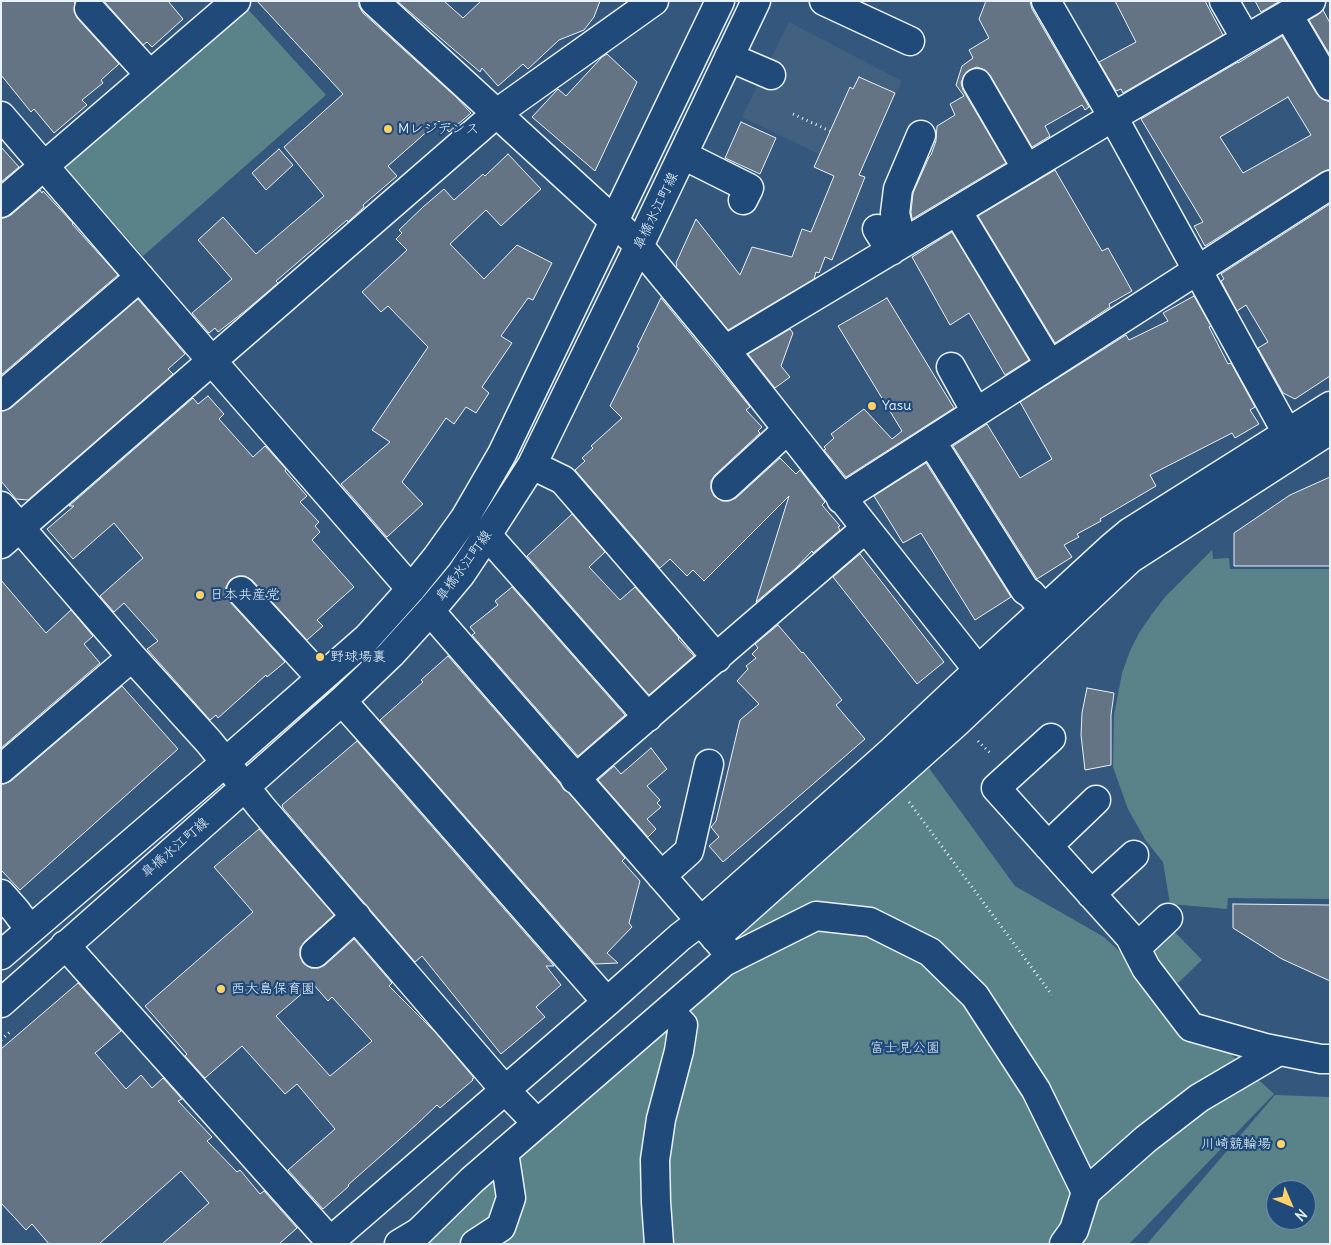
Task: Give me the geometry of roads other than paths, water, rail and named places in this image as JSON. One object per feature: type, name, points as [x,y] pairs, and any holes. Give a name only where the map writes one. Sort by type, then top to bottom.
[{"type":"street","points":[[1,203],[236,1]]},
{"type":"street","points":[[374,1],[639,246],[788,423],[841,498],[978,670]]},
{"type":"street","points":[[11,536],[497,113],[654,1]]},
{"type":"street","name":"皐橋水江町線","points":[[1,954],[367,638],[437,557],[465,518],[502,454],[720,1]]},
{"type":"street","name":"皐橋水江町線","points":[[1,1003],[342,701],[391,654],[461,574],[532,465],[756,1]]},
{"type":"street","points":[[824,1],[910,41]]},
{"type":"street","points":[[1046,1],[1113,117],[1141,182],[1174,240],[1197,270],[1287,433]]},
{"type":"street","points":[[1224,1],[1246,39]]},
{"type":"street","points":[[89,8],[150,75]]},
{"type":"street","points":[[891,241],[957,211],[1299,8],[1330,86]]},
{"type":"street","points":[[729,57],[771,75]]},
{"type":"street","points":[[977,83],[1028,169]]},
{"type":"street","points":[[1,116],[411,589]]},
{"type":"street","points":[[725,350],[900,235],[895,213],[898,188],[921,135]]},
{"type":"street","points":[[682,155],[749,188],[743,200]]},
{"type":"street","points":[[841,498],[1330,185]]},
{"type":"street","points":[[957,211],[1050,365]]},
{"type":"street","points":[[1,396],[140,277]]},
{"type":"street","points":[[951,366],[976,412]]},
{"type":"street","points":[[399,1244],[419,1232],[472,1180],[669,1010],[713,940],[892,752],[1112,547],[1130,532],[1330,406]]},
{"type":"street","points":[[726,486],[788,423]]},
{"type":"street","points":[[713,940],[958,721],[1130,559],[1330,430]]},
{"type":"street","points":[[931,441],[1025,590],[1044,609]]},
{"type":"street","points":[[532,465],[563,480],[717,658]]},
{"type":"street","points":[[1,506],[11,536],[132,657],[209,742],[261,807],[505,1090],[537,1124]]},
{"type":"street","points":[[575,779],[865,529]]},
{"type":"street","points":[[487,536],[648,717]]},
{"type":"street","points":[[241,591],[321,678]]},
{"type":"street","points":[[430,611],[661,876],[713,940]]},
{"type":"street","points":[[1,769],[132,657]]},
{"type":"street","points":[[342,701],[606,1002]]},
{"type":"street","points":[[1051,738],[996,788],[1130,937],[1146,968],[1192,1028],[1279,1051],[1330,1060]]},
{"type":"street","points":[[661,876],[689,851],[710,764]]},
{"type":"street","points":[[1048,846],[1096,800]]},
{"type":"street","points":[[1091,894],[1134,855]]},
{"type":"street","points":[[1,894],[30,930]]},
{"type":"street","points":[[314,953],[356,916]]},
{"type":"street","points":[[65,945],[331,1243],[680,936],[713,940],[816,916],[870,922],[930,952],[975,996],[1036,1090],[1086,1192]]},
{"type":"street","points":[[1136,948],[1168,918]]},
{"type":"street","points":[[659,1244],[655,1160],[661,1119],[679,1050],[683,1025],[669,1010]]},
{"type":"street","points":[[1064,1244],[1074,1230],[1086,1192],[1146,1139],[1200,1098],[1279,1051]]},
{"type":"street","points":[[475,1244],[501,1227],[510,1198],[504,1152]]},
{"type":"place","name":"Mレジデンス","points":[[388,129]]},
{"type":"place","name":"Yasu","points":[[872,406]]},
{"type":"place","name":"日本共産党","points":[[200,595]]},
{"type":"place","name":"野球場裏","points":[[320,657]]},
{"type":"place","name":"西大島保育園","points":[[221,989]]},
{"type":"place","name":"川崎競輪場","points":[[1281,1144]]},
{"type":"park label","name":"富士見公園","points":[[905,1048]]}]
